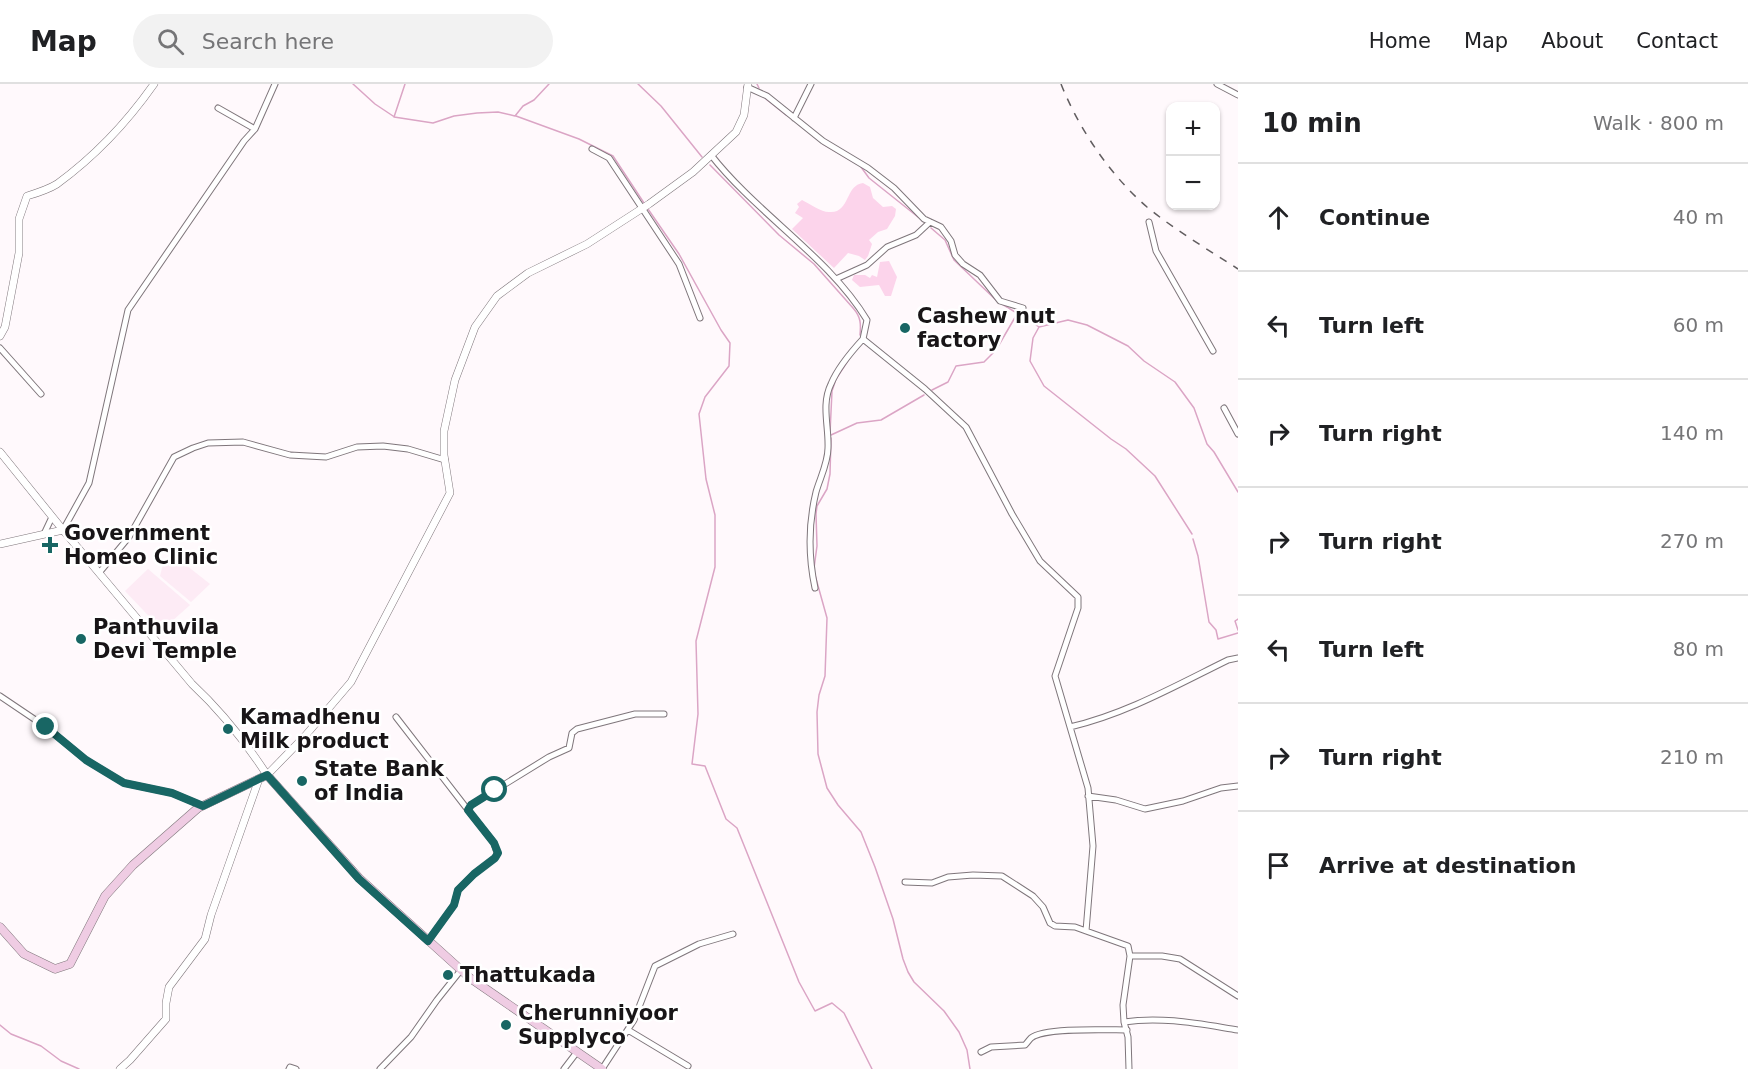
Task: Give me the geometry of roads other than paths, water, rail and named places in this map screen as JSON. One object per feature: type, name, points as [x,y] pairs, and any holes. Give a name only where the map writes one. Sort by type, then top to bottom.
[{"type":"main road","points":[[0,927],[24,954],[55,969],[70,964],[105,896],[133,865],[203,806],[263,777],[359,879],[470,978],[602,1069]]},
{"type":"street","points":[[0,336],[4,327],[19,253],[19,219],[27,196],[56,185],[95,151],[136,109],[154,84]]},
{"type":"street","points":[[0,544],[63,530],[89,483],[128,310],[244,141],[255,129],[274,84]]},
{"type":"street","points":[[794,118],[810,84]]},
{"type":"street","points":[[1217,84],[1238,95]]},
{"type":"street","points":[[120,1069],[166,1019],[166,1003],[170,987],[205,939],[211,915],[263,777],[305,736],[351,682],[450,493],[444,431],[455,380],[475,327],[497,296],[528,273],[587,244],[642,209],[693,172],[736,132],[744,115],[748,86],[767,96],[823,141],[868,168],[894,188],[924,219],[945,231],[956,255],[963,264],[980,276],[1000,300],[1023,308]]},
{"type":"street","points":[[218,108],[255,129]]},
{"type":"street","points":[[592,149],[609,158],[679,264],[690,287],[700,318]]},
{"type":"street","points":[[711,155],[729,178],[836,279],[858,305],[867,320],[863,339],[850,352],[830,385],[826,402],[828,448],[809,531],[811,570],[815,588]]},
{"type":"street","points":[[836,279],[867,265],[887,247],[916,236],[930,222]]},
{"type":"street","points":[[1149,222],[1156,251],[1213,351]]},
{"type":"street","points":[[863,339],[966,427],[1040,561],[1078,597],[1078,608],[1055,676],[1089,796],[1093,846],[1086,931]]},
{"type":"street","points":[[0,348],[41,394]]},
{"type":"street","points":[[1224,408],[1238,434]]},
{"type":"street","points":[[99,573],[129,537],[174,457],[208,443],[243,442],[290,455],[326,457],[357,447],[399,447],[445,460]]},
{"type":"street","points":[[0,452],[192,684],[212,702],[244,739],[263,777]]},
{"type":"street","points":[[44,534],[52,517]]},
{"type":"street","points":[[1070,727],[1090,722],[1141,702],[1228,660],[1238,658]]},
{"type":"street","points":[[0,696],[46,727],[86,760],[124,783],[172,793],[203,806]]},
{"type":"street","points":[[468,810],[471,805],[513,778],[569,748],[572,733],[577,729],[635,714],[664,714]]},
{"type":"street","points":[[396,717],[494,843],[498,853],[458,890],[454,905],[428,941]]},
{"type":"street","points":[[1089,796],[1116,800],[1145,809],[1183,801],[1221,788],[1238,786]]},
{"type":"street","points":[[905,882],[932,883],[948,877],[973,875],[1002,876],[1033,896],[1043,907],[1050,923],[1055,926],[1075,927],[1128,946],[1130,956],[1123,1005],[1129,1069]]},
{"type":"street","points":[[602,1069],[628,1030],[655,966],[699,944],[733,934]]},
{"type":"street","points":[[1130,956],[1162,956],[1180,960],[1238,996]]},
{"type":"street","points":[[380,1069],[406,1043],[461,970]]},
{"type":"street","points":[[1124,1022],[1140,1019],[1167,1020],[1238,1030]]},
{"type":"street","points":[[981,1052],[991,1047],[1025,1045],[1032,1038],[1045,1033],[1086,1029],[1127,1030]]},
{"type":"street","points":[[628,1030],[688,1066]]},
{"type":"street","points":[[564,1069],[577,1052]]},
{"type":"street","points":[[289,1069],[290,1067],[296,1069]]},
{"type":"waterway","points":[[353,84],[375,104],[393,116]]},
{"type":"waterway","points":[[405,84],[394,117],[433,123],[454,116],[477,113],[498,112],[515,116],[549,84]]},
{"type":"waterway","points":[[638,84],[661,106],[702,157]]},
{"type":"waterway","points":[[757,84],[759,88]]},
{"type":"waterway","points":[[766,99],[786,115]]},
{"type":"waterway","points":[[516,116],[579,139],[613,156],[644,203]]},
{"type":"waterway","points":[[797,123],[812,135]]},
{"type":"waterway","points":[[823,144],[857,164]]},
{"type":"waterway","points":[[710,165],[779,235],[814,264],[853,308],[860,321],[860,335]]},
{"type":"waterway","points":[[861,167],[869,178],[918,217]]},
{"type":"waterway","points":[[648,209],[679,254],[730,343],[729,366],[705,397],[699,414],[706,479],[715,515],[715,567],[696,641],[698,714],[692,764],[705,766],[726,819],[737,828],[799,982],[815,1011],[832,1003],[844,1013],[872,1069]]},
{"type":"waterway","points":[[931,228],[945,240],[954,260],[996,300]]},
{"type":"waterway","points":[[1002,304],[1031,322]]},
{"type":"waterway","points":[[932,390],[948,382],[956,366],[984,362],[996,350],[1017,314]]},
{"type":"waterway","points":[[1039,327],[1068,320],[1087,325],[1128,346],[1144,361],[1175,382],[1194,408],[1207,444],[1238,492]]},
{"type":"waterway","points":[[1036,325],[1039,327],[1033,338],[1030,361],[1044,386],[1126,449],[1155,476],[1192,534]]},
{"type":"waterway","points":[[830,433],[832,391],[836,379],[851,356]]},
{"type":"waterway","points":[[831,435],[857,423],[881,420],[924,395]]},
{"type":"waterway","points":[[814,568],[817,546],[817,506],[827,489],[830,474],[831,438]]},
{"type":"waterway","points":[[1193,539],[1209,622],[1216,630],[1218,639],[1238,633]]},
{"type":"waterway","points":[[815,575],[827,618],[825,676],[817,712],[818,754],[827,788],[861,832],[893,919],[908,972],[914,982],[944,1011],[959,1032],[967,1050],[970,1069]]},
{"type":"waterway","points":[[1238,619],[1235,621],[1238,630]]},
{"type":"waterway","points":[[0,1025],[11,1034],[41,1046],[61,1061],[79,1069]]},
{"type":"railway","points":[[1061,84],[1086,134],[1120,181],[1169,224],[1238,269]]},
{"type":"place","name":"Cashew nut factory","points":[[905,328]]},
{"type":"place","name":"Government Homeo Clinic","points":[[50,545]]},
{"type":"place","name":"Panthuvila Devi Temple","points":[[81,639]]},
{"type":"place","name":"Kamadhenu Milk product","points":[[228,729]]},
{"type":"place","name":"State Bank of India","points":[[302,781]]},
{"type":"place","name":"Thattukada","points":[[448,975]]},
{"type":"place","name":"Cherunniyoor Supplyco","points":[[506,1025]]}]
